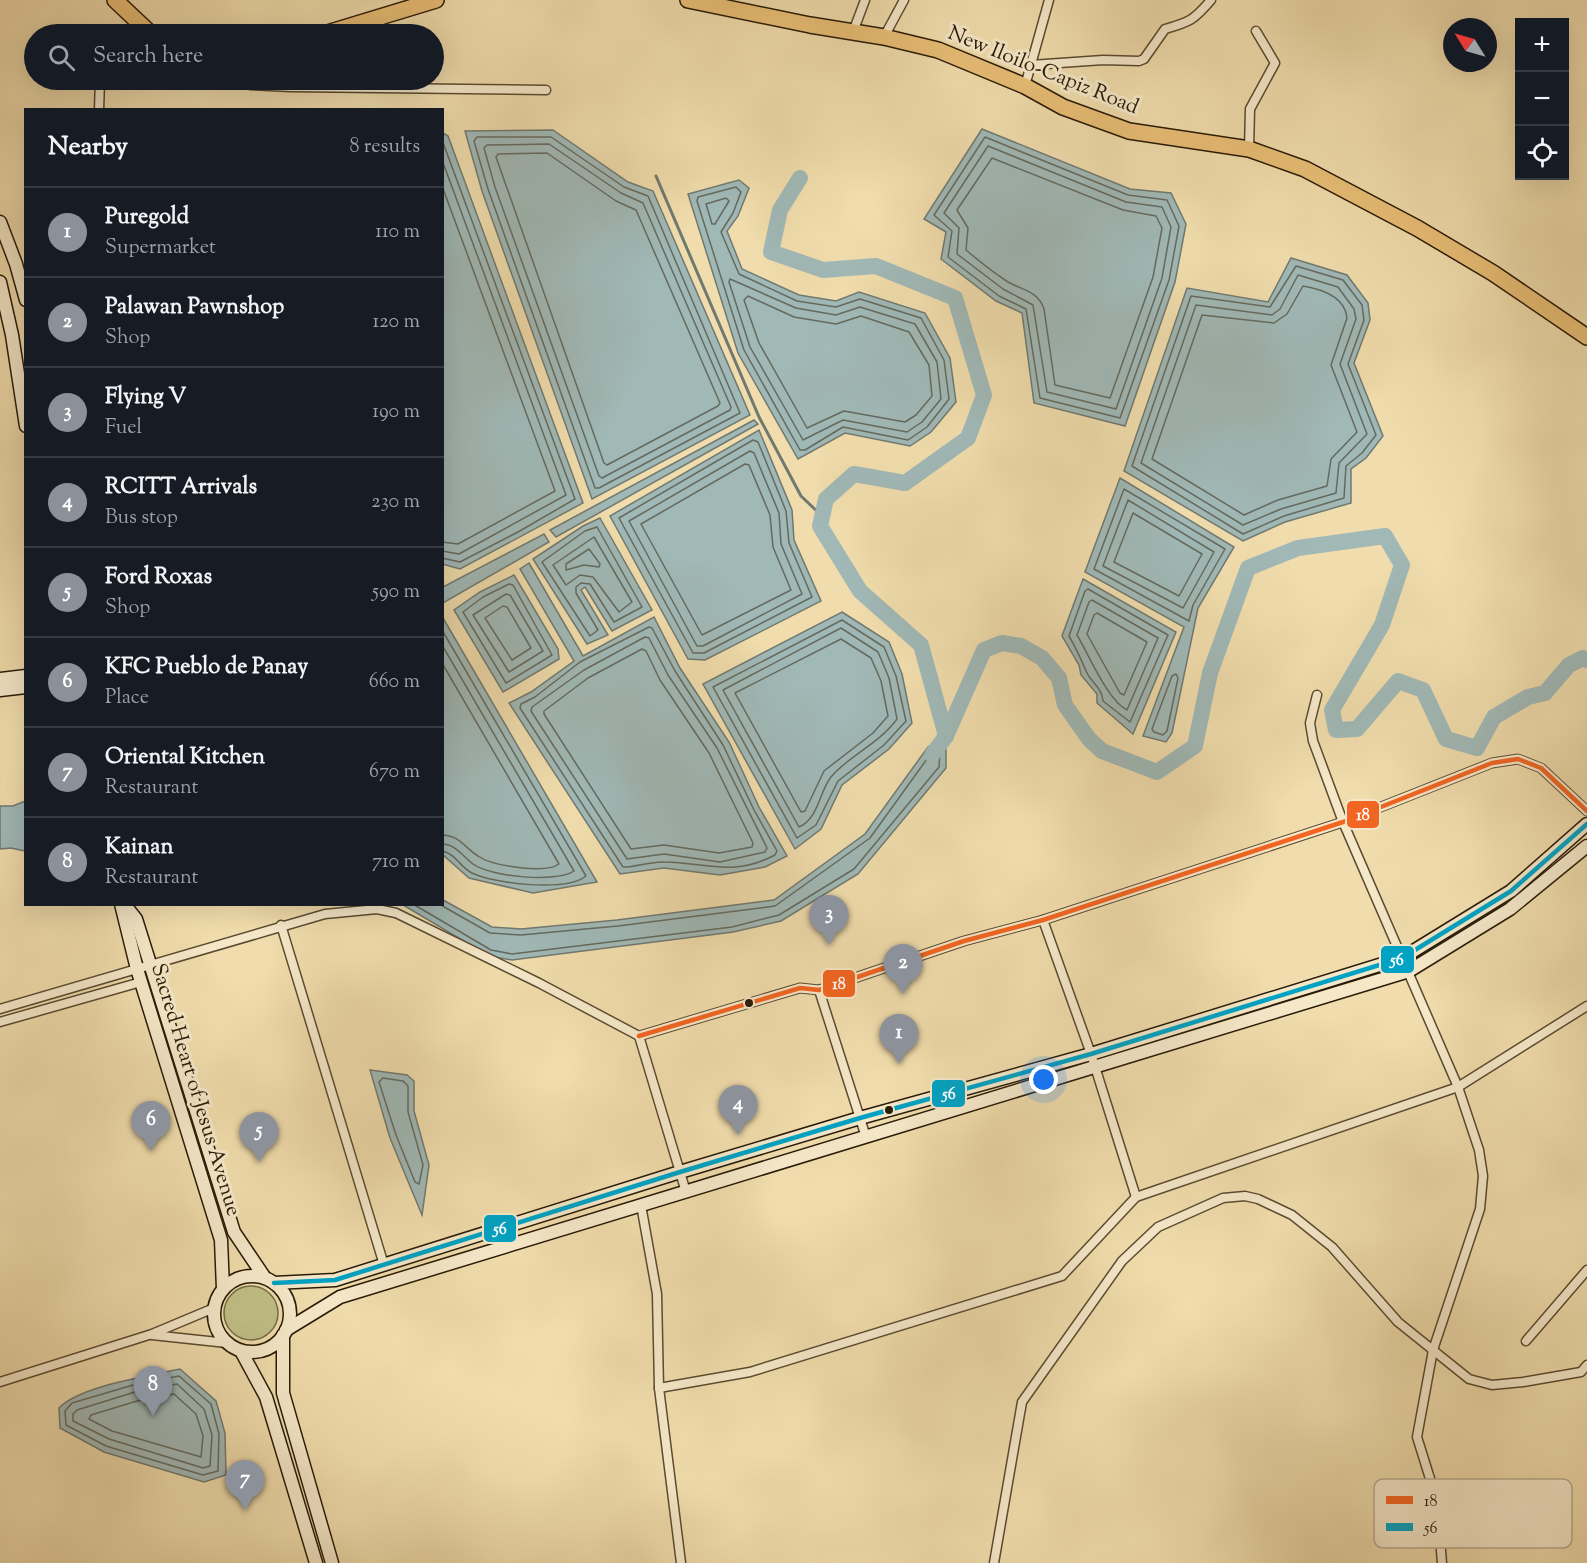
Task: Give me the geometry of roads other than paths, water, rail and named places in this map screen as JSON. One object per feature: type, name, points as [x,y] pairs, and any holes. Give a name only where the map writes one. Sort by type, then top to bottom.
[{"type":"highway","points":[[115,0],[131,24]]},
{"type":"highway","points":[[357,24],[436,0]]},
{"type":"highway","name":"New Iloilo-Capiz Road","points":[[687,0],[884,37],[938,50],[1025,86],[1063,107],[1129,131],[1249,149],[1315,173],[1408,223],[1493,273],[1585,333]]},
{"type":"street","points":[[853,32],[865,0]]},
{"type":"street","points":[[884,37],[904,0]]},
{"type":"street","points":[[1025,86],[1048,0]]},
{"type":"street","points":[[1031,65],[1103,60],[1139,61],[1144,59],[1165,29],[1186,25],[1195,19],[1211,0]]},
{"type":"street","points":[[1249,149],[1250,109],[1275,63],[1256,31]]},
{"type":"street","points":[[444,89],[546,90]]},
{"type":"street","points":[[99,108],[100,90]]},
{"type":"street","points":[[0,222],[24,293]]},
{"type":"street","points":[[0,282],[12,335],[24,413]]},
{"type":"street","points":[[0,679],[24,676]]},
{"type":"street","points":[[0,690],[24,687]]},
{"type":"street","points":[[1317,695],[1310,723],[1343,822],[1458,1088],[1479,1150],[1482,1187],[1480,1209],[1433,1350],[1417,1437],[1430,1479]]},
{"type":"street","points":[[10,1019],[3,1007],[150,966],[281,925],[349,910],[377,909],[396,913],[539,983],[639,1036],[800,988],[819,990],[964,941],[1043,920],[1343,822],[1492,763],[1518,759],[1541,768],[1587,810]]},
{"type":"street","points":[[227,1343],[216,1326],[214,1308],[223,1289],[243,1277],[270,1280],[335,1280],[680,1172],[860,1118],[1091,1054],[1402,958],[1512,891],[1587,824]]},
{"type":"street","points":[[241,1351],[265,1350],[285,1332],[340,1297],[1409,971],[1510,909],[1587,846]]},
{"type":"street","name":"Sacred Heart of Jesus Avenue","points":[[123,906],[137,969],[221,1240],[223,1289]]},
{"type":"street","name":"Sacred Heart of Jesus Avenue","points":[[125,906],[136,918],[234,1232],[270,1280]]},
{"type":"street","points":[[1043,920],[1091,1054],[1136,1197]]},
{"type":"street","points":[[281,925],[384,1265]]},
{"type":"street","points":[[0,1022],[141,982]]},
{"type":"street","points":[[819,990],[866,1137]]},
{"type":"street","points":[[659,1388],[750,1372],[1062,1276],[1136,1197],[1458,1088],[1587,1006]]},
{"type":"street","points":[[639,1036],[686,1191]]},
{"type":"street","points":[[994,1563],[1022,1402],[1122,1261],[1158,1227],[1186,1212],[1223,1198],[1245,1196],[1258,1199],[1292,1215],[1332,1246],[1398,1322],[1469,1379],[1492,1385],[1523,1382],[1581,1372],[1587,1365]]},
{"type":"street","points":[[641,1205],[657,1294],[659,1388],[681,1563]]},
{"type":"street","points":[[1526,1341],[1587,1270]]},
{"type":"street","points":[[270,1280],[283,1292],[289,1304],[290,1317],[285,1332],[283,1393],[332,1563]]},
{"type":"street","points":[[0,1382],[152,1335],[214,1308]]},
{"type":"street","points":[[152,1335],[227,1343],[241,1351],[266,1397],[316,1563]]},
{"type":"street","points":[[1441,1548],[1442,1563]]},
{"type":"water","points":[[982,129],[1130,189],[1171,193],[1186,224],[1175,282],[1125,426],[1034,403],[1022,313],[996,301],[941,259],[946,232],[924,219]]},
{"type":"water","points":[[553,130],[628,182],[653,191],[750,415],[592,499],[482,191],[465,131]]},
{"type":"water","points":[[444,134],[448,136],[583,503],[460,569],[444,565]]},
{"type":"water","points":[[739,180],[749,188],[738,216],[727,231],[742,269],[799,295],[836,301],[859,292],[925,313],[950,358],[956,402],[931,432],[910,446],[845,433],[798,459],[738,353],[688,194]]},
{"type":"water","points":[[1291,258],[1347,275],[1368,303],[1370,320],[1354,363],[1383,436],[1366,458],[1351,469],[1351,503],[1285,522],[1243,541],[1124,471],[1187,288],[1268,302]]},
{"type":"water","points":[[754,420],[758,424],[556,537],[550,530]]},
{"type":"water","points":[[759,430],[792,510],[794,540],[821,601],[705,660],[688,659],[610,516]]},
{"type":"water","points":[[1120,478],[1234,547],[1198,608],[1172,733],[1166,742],[1143,736],[1184,627],[1085,572]]},
{"type":"water","points":[[600,518],[652,610],[612,631],[585,587],[581,590],[608,635],[587,644],[533,559],[583,526]]},
{"type":"water","points":[[544,534],[549,542],[444,602],[444,586]]},
{"type":"water","points":[[529,563],[583,656],[654,617],[680,668],[729,742],[759,807],[787,856],[765,867],[720,875],[664,868],[620,874],[509,703],[531,692],[574,661],[520,569]]},
{"type":"water","points":[[514,575],[558,649],[559,659],[503,692],[454,610],[480,592]]},
{"type":"water","points":[[1083,579],[1176,632],[1133,734],[1097,703],[1097,694],[1081,675],[1079,665],[1062,636]]},
{"type":"water","points":[[842,612],[889,642],[902,674],[912,723],[889,749],[842,785],[821,829],[795,849],[703,684]]},
{"type":"water","points":[[444,620],[597,882],[533,893],[469,878],[444,856]]},
{"type":"water","points":[[946,736],[946,768],[858,874],[781,921],[733,932],[512,960],[489,956],[405,906],[444,906],[444,901],[492,927],[521,929],[617,920],[774,900],[865,834],[928,747]]},
{"type":"water","points":[[24,801],[24,851],[11,848],[0,849],[0,806],[13,806]]},
{"type":"water","points":[[370,1070],[407,1075],[414,1081],[414,1111],[429,1165],[422,1215],[390,1138]]},
{"type":"water","points":[[180,1369],[216,1401],[225,1433],[226,1475],[204,1482],[104,1452],[60,1428],[59,1408],[69,1400],[98,1388]]},
{"type":"waterway","points":[[656,176],[759,417],[801,496],[822,516]]},
{"type":"waterway","points":[[800,178],[780,210],[771,252],[823,270],[876,266],[955,298],[984,395],[968,438],[905,483],[854,474],[826,499],[820,526],[860,591],[921,645],[946,736]]},
{"type":"waterway","points":[[932,755],[946,736],[984,650],[1002,643],[1021,646],[1042,658],[1059,678],[1065,705],[1089,739],[1102,751],[1157,772],[1195,746],[1210,673],[1248,568],[1298,548],[1385,536],[1402,565],[1382,625],[1332,710],[1336,730],[1357,729],[1398,681],[1423,690],[1446,739],[1477,748],[1494,717],[1528,697],[1545,693],[1569,665],[1583,658],[1587,660]]},
{"type":"place","name":"Flying V","points":[[829,945]]},
{"type":"place","name":"Palawan Pawnshop","points":[[903,994]]},
{"type":"place","name":"Puregold","points":[[899,1064]]},
{"type":"place","name":"RCITT Arrivals","points":[[738,1135]]},
{"type":"place","name":"KFC Pueblo de Panay","points":[[151,1151]]},
{"type":"place","name":"Ford Roxas","points":[[259,1162]]},
{"type":"place","name":"Kainan","points":[[153,1416]]},
{"type":"place","name":"Oriental Kitchen","points":[[245,1510]]}]
